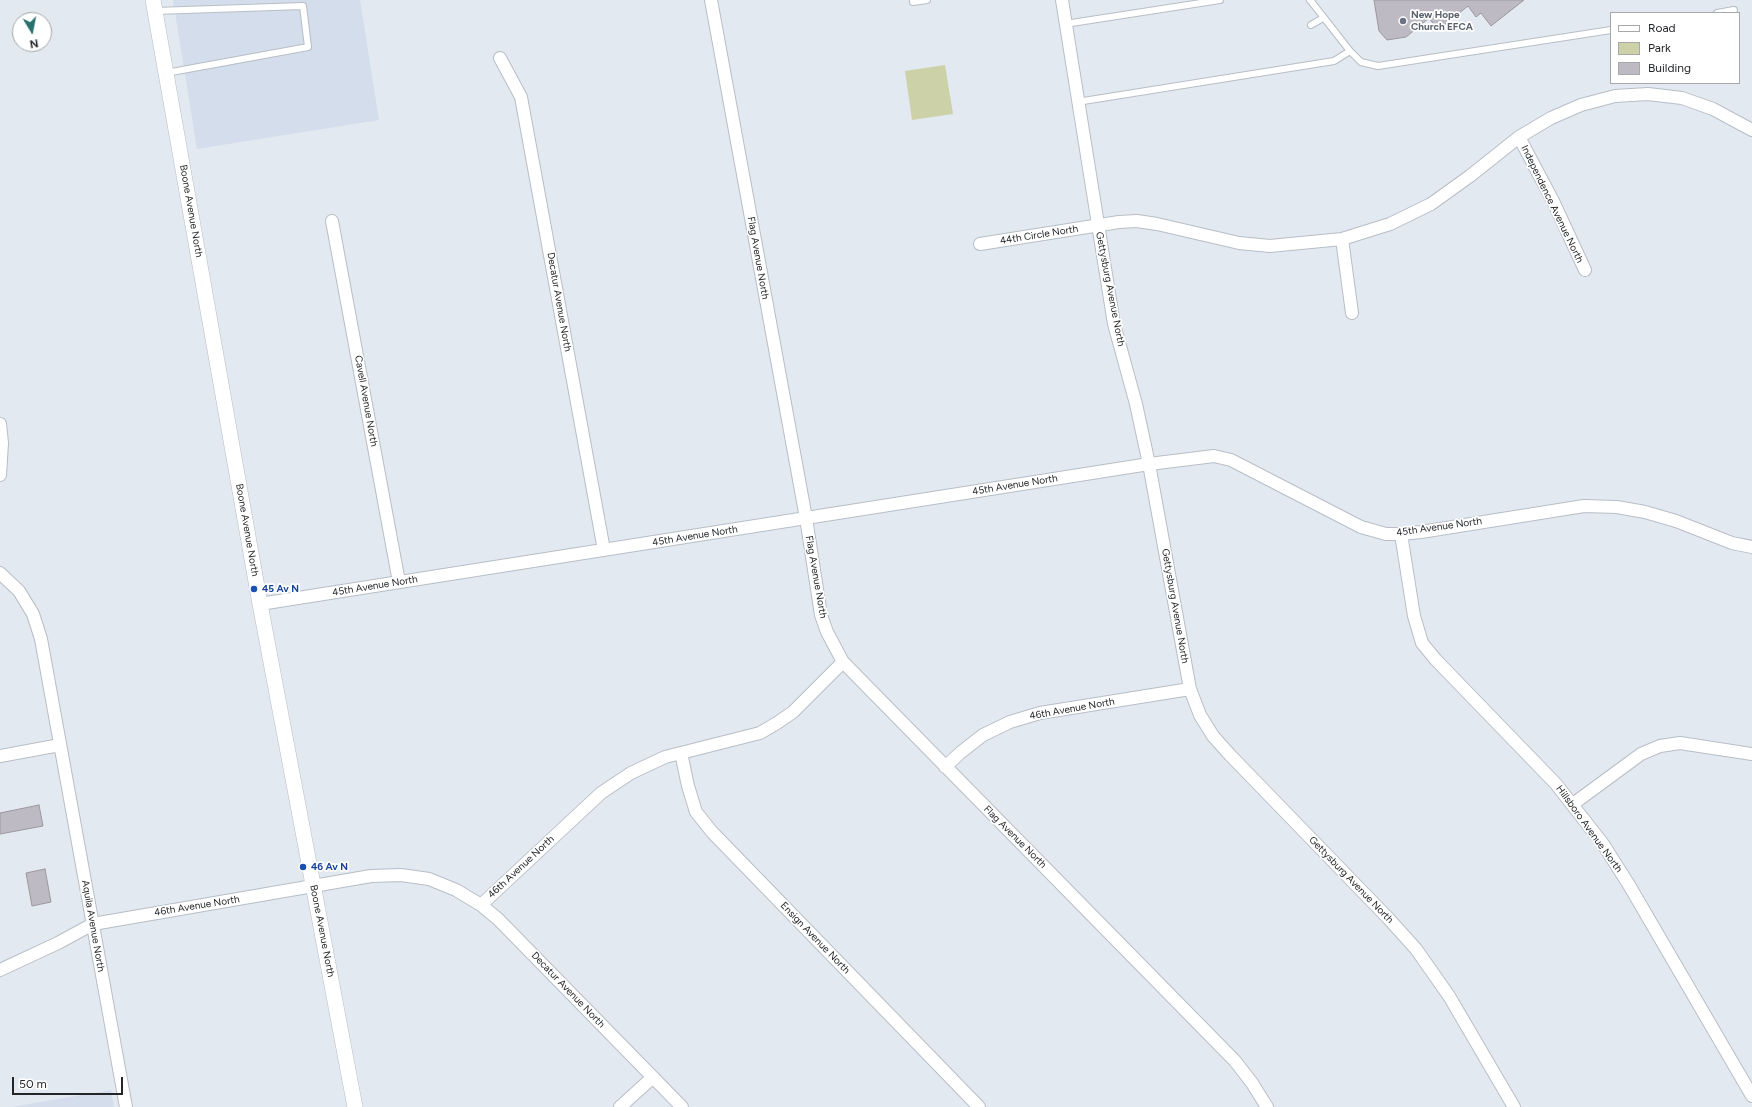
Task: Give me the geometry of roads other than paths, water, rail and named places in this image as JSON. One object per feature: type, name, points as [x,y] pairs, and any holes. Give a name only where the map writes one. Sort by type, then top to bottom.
[{"type":"street","name":"Flag Avenue North","points":[[711,0],[806,518],[821,615],[827,632],[843,662],[1235,1061],[1252,1082],[1267,1107]]},
{"type":"street","name":"Gettysburg Avenue North","points":[[1062,0],[1077,102],[1114,324],[1136,404],[1149,464],[1190,689],[1200,715],[1213,736],[1416,948],[1448,996],[1514,1107]]},
{"type":"street","name":"Boone Avenue North","points":[[154,6],[260,604],[354,1107]]},
{"type":"street","name":"Decatur Avenue North","points":[[500,58],[521,97],[604,550]]},
{"type":"street","name":"Independence Avenue North","points":[[1098,225],[1138,221],[1239,243],[1270,246],[1342,239],[1390,224],[1431,204],[1470,176],[1519,137],[1551,118],[1581,105],[1615,96],[1648,94],[1682,98],[1712,109],[1752,130]]},
{"type":"street","name":"Independence Avenue North","points":[[1519,137],[1553,201],[1585,270]]},
{"type":"street","name":"Cavell Avenue North","points":[[332,221],[399,582]]},
{"type":"street","name":"44th Circle North","points":[[980,244],[1098,225]]},
{"type":"street","points":[[1342,239],[1352,313]]},
{"type":"street","points":[[0,424],[2,443],[0,475]]},
{"type":"street","name":"45th Avenue North","points":[[260,604],[1149,464],[1208,457],[1231,460],[1361,528],[1386,534],[1401,534],[1584,506],[1645,512],[1676,521],[1732,543],[1752,547]]},
{"type":"street","name":"Hillsboro Avenue North","points":[[1401,534],[1414,616],[1422,643],[1436,660],[1556,784],[1603,844],[1629,885],[1738,1069],[1752,1096]]},
{"type":"street","name":"Aquila Avenue North","points":[[0,572],[20,591],[33,614],[41,639],[126,1107]]},
{"type":"street","name":"46th Avenue North","points":[[0,970],[58,943],[93,924],[371,876],[401,875],[429,879],[456,890],[481,905],[601,794],[631,773],[665,757],[760,733],[793,712],[843,662]]},
{"type":"street","name":"46th Avenue North","points":[[945,767],[983,735],[1010,722],[1040,713],[1190,689]]},
{"type":"street","points":[[1573,804],[1641,754],[1660,746],[1680,743],[1752,754]]},
{"type":"street","points":[[0,756],[60,745]]},
{"type":"street","name":"Ensign Avenue North","points":[[681,753],[688,786],[696,812],[712,832],[979,1107]]},
{"type":"street","name":"Decatur Avenue North","points":[[481,905],[498,919],[682,1107]]},
{"type":"street","points":[[620,1107],[653,1077]]},
{"type":"lane","points":[[913,0],[913,2],[926,0]]},
{"type":"lane","points":[[1066,24],[1202,1],[1220,0]]},
{"type":"lane","points":[[1310,0],[1350,51],[1361,62],[1378,66],[1610,30]]},
{"type":"lane","points":[[154,6],[303,6],[308,47],[166,73]]},
{"type":"lane","points":[[1723,12],[1734,10]]},
{"type":"lane","points":[[1311,25],[1323,18]]},
{"type":"lane","points":[[1077,102],[1334,61],[1350,51]]},
{"type":"place","name":"New Hope Church EFCA","points":[[1403,21]]},
{"type":"place","name":"45 Av N","points":[[254,589]]},
{"type":"place","name":"46 Av N","points":[[303,867]]}]
